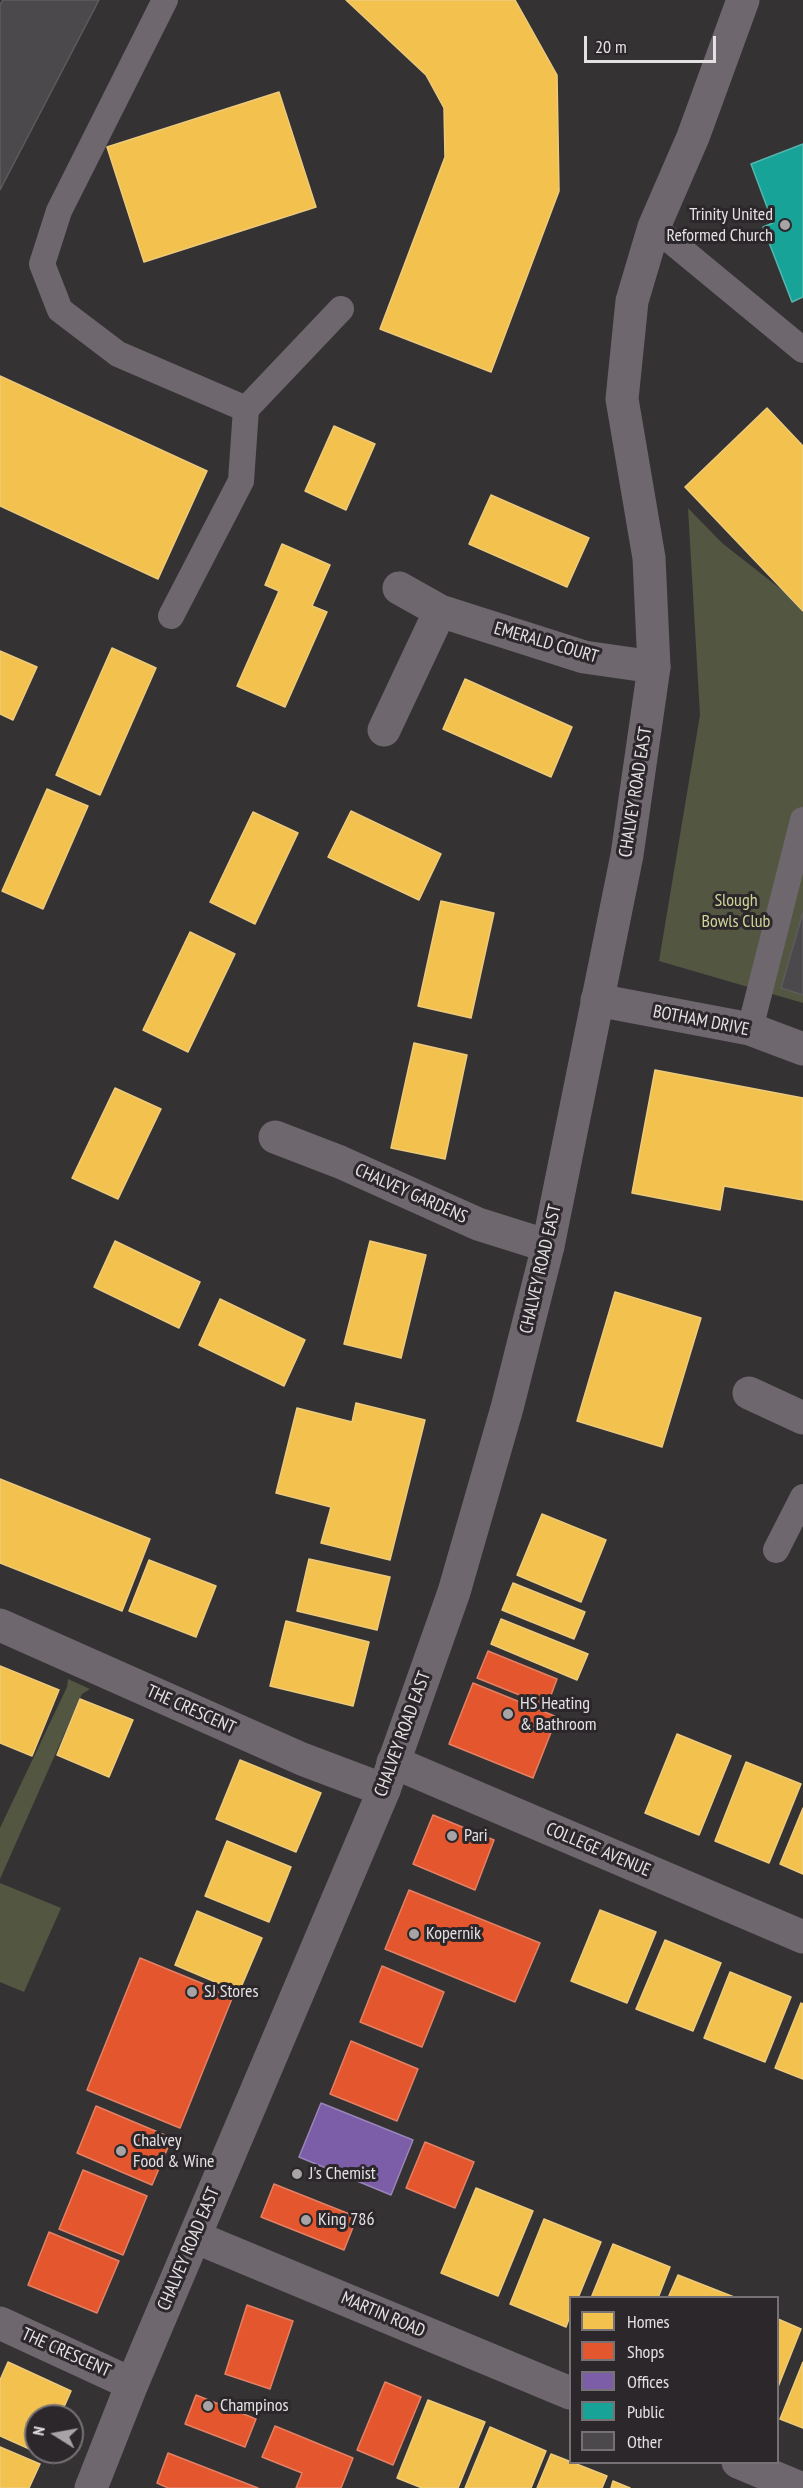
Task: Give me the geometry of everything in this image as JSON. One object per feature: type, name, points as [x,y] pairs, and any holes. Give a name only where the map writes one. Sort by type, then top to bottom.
[{"type":"street","name":"CHALVEY ROAD EAST","points":[[90,2488],[389,1776],[454,1592],[507,1408],[548,1246],[627,855],[654,667],[649,558],[622,399],[632,301],[654,227],[693,137],[743,0]]},
{"type":"street","name":"EMERALD COURT","points":[[399,588],[440,611],[584,657],[654,667]]},
{"type":"street","points":[[384,730],[440,611]]},
{"type":"street","name":"BOTHAM DRIVE","points":[[597,1000],[750,1029],[803,1049]]},
{"type":"street","name":"CHALVEY GARDENS","points":[[275,1137],[340,1162],[478,1224],[548,1246]]},
{"type":"street","points":[[748,1393],[803,1418]]},
{"type":"street","name":"THE CRESCENT","points":[[0,1625],[302,1759],[389,1776]]},
{"type":"street","name":"COLLEGE AVENUE","points":[[389,1776],[803,1937]]},
{"type":"street","name":"MARTIN ROAD","points":[[195,2237],[569,2393]]},
{"type":"street","name":"THE CRESCENT","points":[[0,2324],[132,2384]]},
{"type":"street","points":[[740,2464],[800,2488]]},
{"type":"lane","points":[[165,0],[58,211],[42,264],[60,310],[118,354],[246,409]]},
{"type":"lane","points":[[654,227],[803,350]]},
{"type":"lane","points":[[171,616],[241,481],[246,409],[341,309]]},
{"type":"lane","points":[[750,1029],[803,820]]},
{"type":"lane","points":[[776,1550],[803,1497]]},
{"type":"green space","name":"Slough Bowls Club","points":[[688,508],[722,543],[782,590],[803,598],[803,1003],[659,961],[700,715]]},
{"type":"green space","points":[[68,1679],[90,1689],[82,1694],[0,1879],[0,1828],[67,1687]]},
{"type":"green space","points":[[0,1883],[61,1908],[24,1992],[0,1982]]},
{"type":"building: Homes","points":[[346,0],[515,0],[557,75],[559,191],[491,372],[380,329],[445,157],[444,108],[426,75]]},
{"type":"building: Homes","points":[[279,92],[316,207],[144,262],[107,147]]},
{"type":"building: Homes","points":[[0,376],[207,471],[158,579],[0,506]]},
{"type":"building: Homes","points":[[767,408],[803,446],[803,611],[685,487]]},
{"type":"building: Homes","points":[[334,426],[375,444],[346,510],[305,491]]},
{"type":"building: Homes","points":[[491,495],[589,538],[567,587],[469,544]]},
{"type":"building: Homes","points":[[282,544],[330,565],[312,606],[327,612],[285,707],[237,686],[279,591],[265,585]]},
{"type":"building: Homes","points":[[112,648],[156,668],[100,795],[56,775]]},
{"type":"building: Homes","points":[[0,651],[37,667],[13,720],[0,714]]},
{"type":"building: Homes","points":[[465,679],[572,727],[551,777],[443,729]]},
{"type":"building: Homes","points":[[47,789],[88,806],[43,909],[2,891]]},
{"type":"building: Homes","points":[[351,811],[441,854],[419,900],[328,857]]},
{"type":"building: Homes","points":[[253,812],[298,833],[255,924],[210,902]]},
{"type":"building: Homes","points":[[441,901],[494,913],[471,1018],[418,1006]]},
{"type":"building: Homes","points":[[190,932],[235,954],[188,1052],[143,1030]]},
{"type":"building: Homes","points":[[414,1043],[467,1055],[445,1159],[391,1148]]},
{"type":"building: Homes","points":[[655,1070],[803,1098],[803,1200],[724,1186],[720,1210],[632,1193]]},
{"type":"building: Homes","points":[[115,1088],[161,1109],[118,1199],[72,1178]]},
{"type":"building: Homes","points":[[115,1241],[200,1282],[179,1328],[94,1287]]},
{"type":"building: Homes","points":[[370,1241],[426,1255],[401,1358],[344,1344]]},
{"type":"building: Homes","points":[[615,1292],[701,1318],[662,1447],[577,1421]]},
{"type":"building: Homes","points":[[220,1299],[305,1340],[284,1386],[199,1345]]},
{"type":"building: Homes","points":[[356,1403],[425,1420],[390,1560],[321,1543],[331,1507],[276,1493],[297,1408],[352,1422]]},
{"type":"building: Homes","points":[[0,1479],[150,1539],[122,1611],[0,1563]]},
{"type":"building: Homes","points":[[542,1514],[606,1540],[581,1602],[517,1575]]},
{"type":"building: Homes","points":[[309,1559],[390,1577],[377,1630],[297,1611]]},
{"type":"building: Homes","points":[[149,1560],[216,1586],[196,1637],[129,1611]]},
{"type":"building: Homes","points":[[513,1583],[585,1612],[574,1639],[502,1610]]},
{"type":"building: Homes","points":[[501,1619],[588,1654],[577,1680],[491,1644]]},
{"type":"building: Homes","points":[[286,1621],[369,1642],[353,1706],[270,1686]]},
{"type":"building: Homes","points":[[0,1666],[59,1690],[32,1756],[0,1743]]},
{"type":"building: Homes","points":[[80,1699],[133,1720],[109,1777],[57,1755]]},
{"type":"building: Homes","points":[[677,1734],[731,1756],[699,1835],[645,1813]]},
{"type":"building: Homes","points":[[240,1760],[321,1793],[296,1852],[216,1819]]},
{"type":"building: Homes","points":[[746,1762],[801,1784],[769,1863],[715,1841]]},
{"type":"building: Homes","points":[[803,1808],[803,1874],[780,1864]]},
{"type":"building: Homes","points":[[227,1841],[291,1867],[269,1922],[205,1896]]},
{"type":"building: Homes","points":[[600,1910],[656,1932],[627,2003],[571,1981]]},
{"type":"building: Homes","points":[[197,1911],[262,1938],[239,1992],[175,1965]]},
{"type":"building: Homes","points":[[665,1940],[721,1963],[693,2031],[636,2009]]},
{"type":"building: Homes","points":[[730,1972],[791,1997],[765,2062],[704,2038]]},
{"type":"building: Homes","points":[[801,2003],[803,2004],[803,2079],[775,2068]]},
{"type":"building: Homes","points":[[476,2188],[533,2211],[498,2296],[441,2273]]},
{"type":"building: Homes","points":[[544,2219],[601,2242],[579,2296],[569,2296],[569,2319],[566,2327],[510,2304]]},
{"type":"building: Homes","points":[[613,2244],[670,2267],[659,2296],[592,2296]]},
{"type":"building: Homes","points":[[678,2275],[731,2296],[669,2296]]},
{"type":"building: Homes","points":[[779,2319],[801,2329],[779,2384]]},
{"type":"building: Homes","points":[[8,2362],[71,2391],[65,2404],[24,2404],[24,2447],[0,2436],[0,2380]]},
{"type":"building: Homes","points":[[803,2362],[803,2428],[780,2419]]},
{"type":"building: Homes","points":[[428,2400],[485,2422],[458,2488],[422,2488],[397,2478]]},
{"type":"building: Homes","points":[[490,2427],[546,2451],[531,2488],[465,2488]]},
{"type":"building: Homes","points":[[0,2447],[24,2457],[24,2464],[40,2464],[29,2488],[0,2488]]},
{"type":"building: Homes","points":[[551,2454],[569,2461],[569,2464],[576,2464],[607,2476],[602,2488],[537,2488]]},
{"type":"building: Homes","points":[[613,2481],[630,2488],[611,2488]]},
{"type":"building: Shops","points":[[488,1651],[557,1679],[547,1706],[477,1678]]},
{"type":"building: Shops","points":[[473,1683],[557,1717],[533,1778],[449,1744]]},
{"type":"building: Shops","points":[[433,1815],[494,1840],[475,1890],[413,1864]]},
{"type":"building: Shops","points":[[409,1890],[540,1943],[515,2002],[385,1949]]},
{"type":"building: Shops","points":[[140,1958],[233,1996],[180,2128],[87,2090]]},
{"type":"building: Shops","points":[[382,1966],[444,1992],[422,2047],[360,2022]]},
{"type":"building: Shops","points":[[351,2041],[418,2069],[397,2121],[330,2094]]},
{"type":"building: Shops","points":[[96,2106],[172,2138],[152,2185],[77,2153]]},
{"type":"building: Shops","points":[[425,2142],[474,2162],[455,2208],[406,2188]]},
{"type":"building: Shops","points":[[83,2170],[147,2196],[123,2255],[59,2229]]},
{"type":"building: Shops","points":[[274,2184],[357,2217],[344,2250],[261,2217]]},
{"type":"building: Shops","points":[[49,2232],[119,2261],[97,2313],[28,2285]]},
{"type":"building: Shops","points":[[247,2305],[293,2321],[270,2389],[225,2374]]},
{"type":"building: Shops","points":[[385,2382],[421,2397],[393,2465],[357,2450]]},
{"type":"building: Shops","points":[[196,2395],[256,2419],[245,2447],[185,2424]]},
{"type":"building: Shops","points":[[275,2426],[353,2458],[341,2488],[296,2488],[302,2473],[262,2457]]},
{"type":"building: Shops","points":[[168,2453],[258,2488],[168,2488],[157,2483]]},
{"type":"building: Offices","points":[[321,2103],[413,2140],[391,2195],[299,2157]]},
{"type":"building: Public","name":"Trinity United Reformed Church","points":[[803,144],[803,297],[792,302],[763,227],[773,223],[751,164]]},
{"type":"building: Other","points":[[3,0],[99,0],[0,190],[0,5]]},
{"type":"building: Other","points":[[803,912],[803,995],[781,988]]},
{"type":"place","name":"Trinity United Reformed Church","points":[[785,225]]},
{"type":"place","name":"HS Heating & Bathroom","points":[[508,1714]]},
{"type":"place","name":"Pari","points":[[452,1836]]},
{"type":"place","name":"Kopernik","points":[[414,1934]]},
{"type":"place","name":"SJ Stores","points":[[192,1992]]},
{"type":"place","name":"Chalvey Food & Wine","points":[[121,2151]]},
{"type":"place","name":"J's Chemist","points":[[297,2174]]},
{"type":"place","name":"King 786","points":[[306,2220]]},
{"type":"place","name":"Champinos","points":[[208,2406]]}]
